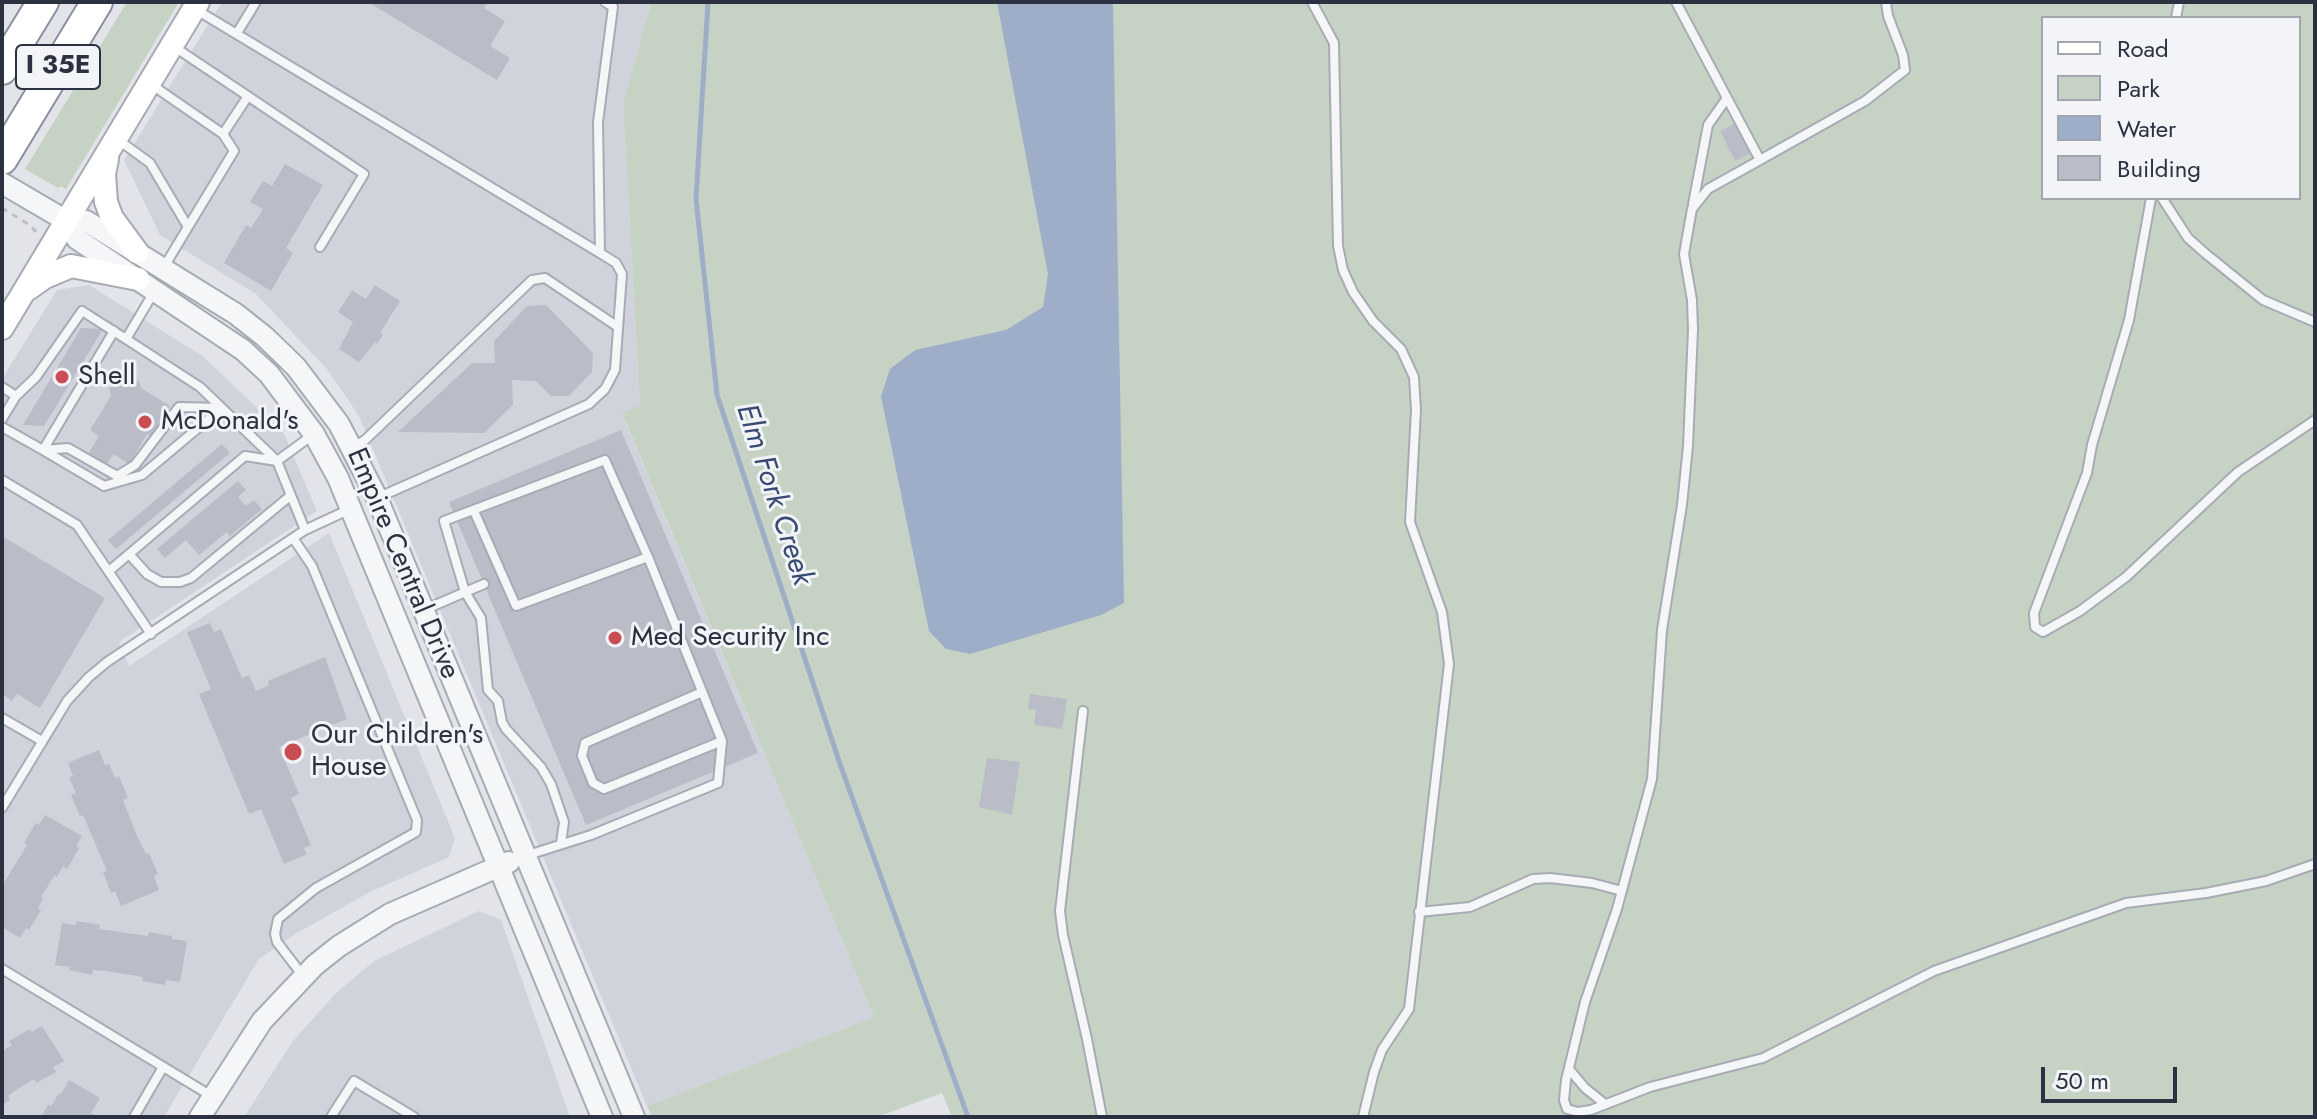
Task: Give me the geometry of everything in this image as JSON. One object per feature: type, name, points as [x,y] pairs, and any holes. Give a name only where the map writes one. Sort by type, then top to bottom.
[{"type":"highway","name":"I 35E","points":[[2,69],[43,2]]},
{"type":"highway","name":"I 35E","points":[[2,159],[97,2]]},
{"type":"main road","points":[[2,328],[65,220],[159,90],[172,46],[196,5]]},
{"type":"main road","points":[[120,147],[104,174],[106,202],[112,218],[137,252]]},
{"type":"main road","points":[[24,292],[45,277],[71,266],[147,285]]},
{"type":"street","name":"Empire Central Drive","points":[[2,183],[65,220],[77,239],[243,350],[269,374],[314,434],[351,509],[602,1117]]},
{"type":"street","name":"Empire Central Drive","points":[[65,220],[86,221],[236,314],[296,367],[353,447],[424,610],[634,1117]]},
{"type":"street","points":[[351,509],[377,498]]},
{"type":"street","points":[[200,1117],[262,1021],[303,976],[339,946],[390,914],[525,856]]},
{"type":"lane","points":[[237,33],[256,2]]},
{"type":"lane","points":[[600,253],[598,122],[613,7],[605,2]]},
{"type":"lane","points":[[1312,2],[1334,43],[1338,246],[1343,270],[1353,292],[1373,321],[1401,349],[1414,377],[1416,410],[1410,522],[1442,612],[1449,664],[1409,1009],[1382,1050],[1363,1117]]},
{"type":"lane","points":[[1676,2],[1760,160]]},
{"type":"lane","points":[[1692,209],[1708,189],[1865,101],[1905,70],[1886,2]]},
{"type":"lane","points":[[196,5],[616,263],[622,274],[615,370],[605,389],[589,404],[377,498]]},
{"type":"lane","points":[[172,46],[364,174],[320,247]]},
{"type":"lane","points":[[159,90],[223,134],[234,151],[164,268]]},
{"type":"lane","points":[[223,134],[248,96]]},
{"type":"lane","points":[[1727,98],[1708,125],[1684,254],[1692,300],[1693,330],[1688,446],[1662,630],[1652,779],[1622,891],[1585,1002],[1569,1069],[1564,1100],[1567,1109],[1578,1112],[1650,1087],[1763,1058],[1934,971],[2126,903],[2266,881],[2315,864]]},
{"type":"lane","points":[[120,147],[150,163],[188,227]]},
{"type":"lane","points":[[2151,200],[2129,320],[2092,445],[2087,473],[2034,613],[2035,627],[2043,632],[2080,611],[2126,577],[2238,472],[2315,420]]},
{"type":"lane","points":[[2163,200],[2188,238],[2263,300],[2315,322]]},
{"type":"lane","points":[[353,447],[365,440],[532,280],[545,278],[618,327]]},
{"type":"lane","points":[[126,339],[147,285]]},
{"type":"lane","points":[[2,419],[16,396],[36,377],[82,311],[200,387],[277,461],[305,530]]},
{"type":"lane","points":[[43,450],[114,331]]},
{"type":"lane","points":[[2,387],[16,396]]},
{"type":"lane","points":[[43,450],[68,448],[117,476],[135,465],[179,407],[222,408]]},
{"type":"lane","points":[[2,427],[104,486],[142,475],[222,408]]},
{"type":"lane","points":[[109,571],[245,456],[277,461],[314,434]]},
{"type":"lane","points":[[525,856],[591,835],[718,783],[722,741],[648,557],[605,460],[444,521],[465,592],[481,618],[488,690],[498,701],[506,729],[541,767],[551,784],[564,822],[561,843]]},
{"type":"lane","points":[[2,480],[77,525],[151,634]]},
{"type":"lane","points":[[129,554],[147,574],[161,582],[180,582],[191,578],[290,496]]},
{"type":"lane","points":[[2,808],[67,701],[89,677],[305,530],[351,509]]},
{"type":"lane","points":[[474,511],[516,606],[648,557]]},
{"type":"lane","points":[[293,538],[312,566],[417,820],[416,832],[316,888],[278,919],[277,942],[303,976]]},
{"type":"lane","points":[[424,610],[484,584]]},
{"type":"lane","points":[[702,692],[585,743],[582,756],[593,783],[604,789],[722,741]]},
{"type":"lane","points":[[1083,711],[1060,911],[1102,1117]]},
{"type":"lane","points":[[2,718],[42,741]]},
{"type":"lane","points":[[1419,912],[1470,907],[1533,879],[1592,883],[1622,891]]},
{"type":"lane","points":[[2,969],[213,1097]]},
{"type":"lane","points":[[134,1117],[163,1067]]},
{"type":"lane","points":[[1569,1069],[1585,1088],[1605,1104]]},
{"type":"lane","points":[[331,1117],[354,1081],[414,1117]]},
{"type":"path","points":[[2,208],[36,232]]},
{"type":"shaded area","points":[[222,2],[651,2],[623,105],[640,405],[622,414],[874,1017],[647,1106],[359,416],[327,369],[256,294],[160,235],[124,160]]},
{"type":"shaded area","points":[[89,285],[204,357],[284,434],[317,511],[119,642],[129,666],[329,533],[455,838],[449,857],[370,892],[297,933],[259,959],[164,1117],[2,1117],[2,379],[57,290]]},
{"type":"shaded area","points":[[479,911],[501,920],[570,1117],[244,1117],[293,1041],[336,993],[374,961]]},
{"type":"green space","points":[[127,2],[179,2],[66,189],[58,188],[25,169]]},
{"type":"green space","points":[[651,2],[2315,2],[2315,1117],[952,1117],[942,1093],[877,1117],[652,1117],[647,1106],[874,1017],[622,413],[640,405],[623,104]]},
{"type":"water","points":[[997,2],[1113,2],[1124,603],[1101,615],[970,654],[946,649],[929,631],[881,396],[890,369],[915,350],[1006,330],[1043,307],[1048,274]]},
{"type":"building","points":[[368,2],[488,2],[484,8],[505,21],[490,46],[510,58],[497,80]]},
{"type":"building","points":[[1736,123],[1751,153],[1735,161],[1720,131]]},
{"type":"building","points":[[285,164],[323,185],[286,248],[293,253],[271,291],[224,263],[246,225],[251,228],[263,209],[250,202],[263,181],[272,186]]},
{"type":"building","points":[[375,285],[400,301],[380,333],[383,335],[377,344],[375,342],[359,362],[339,349],[353,322],[338,312],[352,290],[366,299]]},
{"type":"building","points":[[546,305],[593,353],[592,372],[569,396],[551,396],[536,381],[512,380],[513,405],[484,433],[398,432],[472,363],[495,363],[494,341],[527,306]]},
{"type":"building","name":"Shell","points":[[81,328],[103,329],[44,426],[23,425]]},
{"type":"building","points":[[122,377],[132,383],[139,380],[141,388],[170,406],[153,437],[147,434],[129,464],[113,454],[107,464],[89,453],[99,436],[90,430],[111,396],[109,388],[116,386]]},
{"type":"building","points":[[621,430],[758,753],[586,825],[449,502]]},
{"type":"building","points":[[222,444],[230,453],[116,549],[108,540]]},
{"type":"building","points":[[238,481],[246,490],[238,497],[246,506],[254,500],[262,509],[230,536],[227,532],[199,555],[186,540],[165,558],[157,549]]},
{"type":"building","points":[[2,536],[105,598],[40,708],[17,694],[12,701],[2,694]]},
{"type":"building","points":[[210,623],[214,632],[221,629],[242,678],[249,675],[256,691],[269,685],[268,681],[325,657],[347,719],[279,747],[299,794],[291,798],[311,845],[304,848],[307,854],[284,864],[261,809],[249,814],[199,694],[211,689],[187,632]]},
{"type":"building","points":[[1030,694],[1067,699],[1062,729],[1034,725],[1036,710],[1028,709]]},
{"type":"building","points":[[99,750],[115,778],[119,776],[128,798],[123,800],[137,836],[158,874],[154,876],[159,890],[121,906],[115,891],[111,893],[103,872],[107,871],[71,795],[76,793],[69,777],[73,776],[68,763]]},
{"type":"building","points":[[987,758],[1020,762],[1012,815],[979,807]]},
{"type":"building","points":[[45,815],[82,836],[67,869],[63,866],[57,877],[55,875],[41,897],[38,908],[41,910],[20,938],[2,927],[2,886],[27,845],[24,843],[36,823],[39,825]]},
{"type":"building","points":[[76,921],[100,925],[99,929],[148,936],[149,932],[187,941],[180,982],[166,980],[165,985],[142,981],[143,977],[93,970],[92,975],[55,965],[62,923],[76,925]]},
{"type":"building","points":[[42,1026],[64,1061],[53,1067],[56,1072],[36,1083],[34,1079],[16,1090],[8,1096],[10,1100],[2,1105],[2,1051],[12,1045],[9,1041]]},
{"type":"building","points":[[69,1080],[100,1098],[91,1113],[94,1117],[41,1117],[48,1105],[51,1106],[61,1094]]},
{"type":"waterway","name":"Elm Fork Creek","points":[[708,2],[696,199],[717,395],[840,764],[968,1117]]},
{"type":"place","name":"Shell","points":[[62,377]]},
{"type":"place","name":"McDonald's","points":[[145,422]]},
{"type":"place","name":"Med Security Inc","points":[[615,638]]},
{"type":"place","name":"Our Children's House","points":[[293,752]]}]
